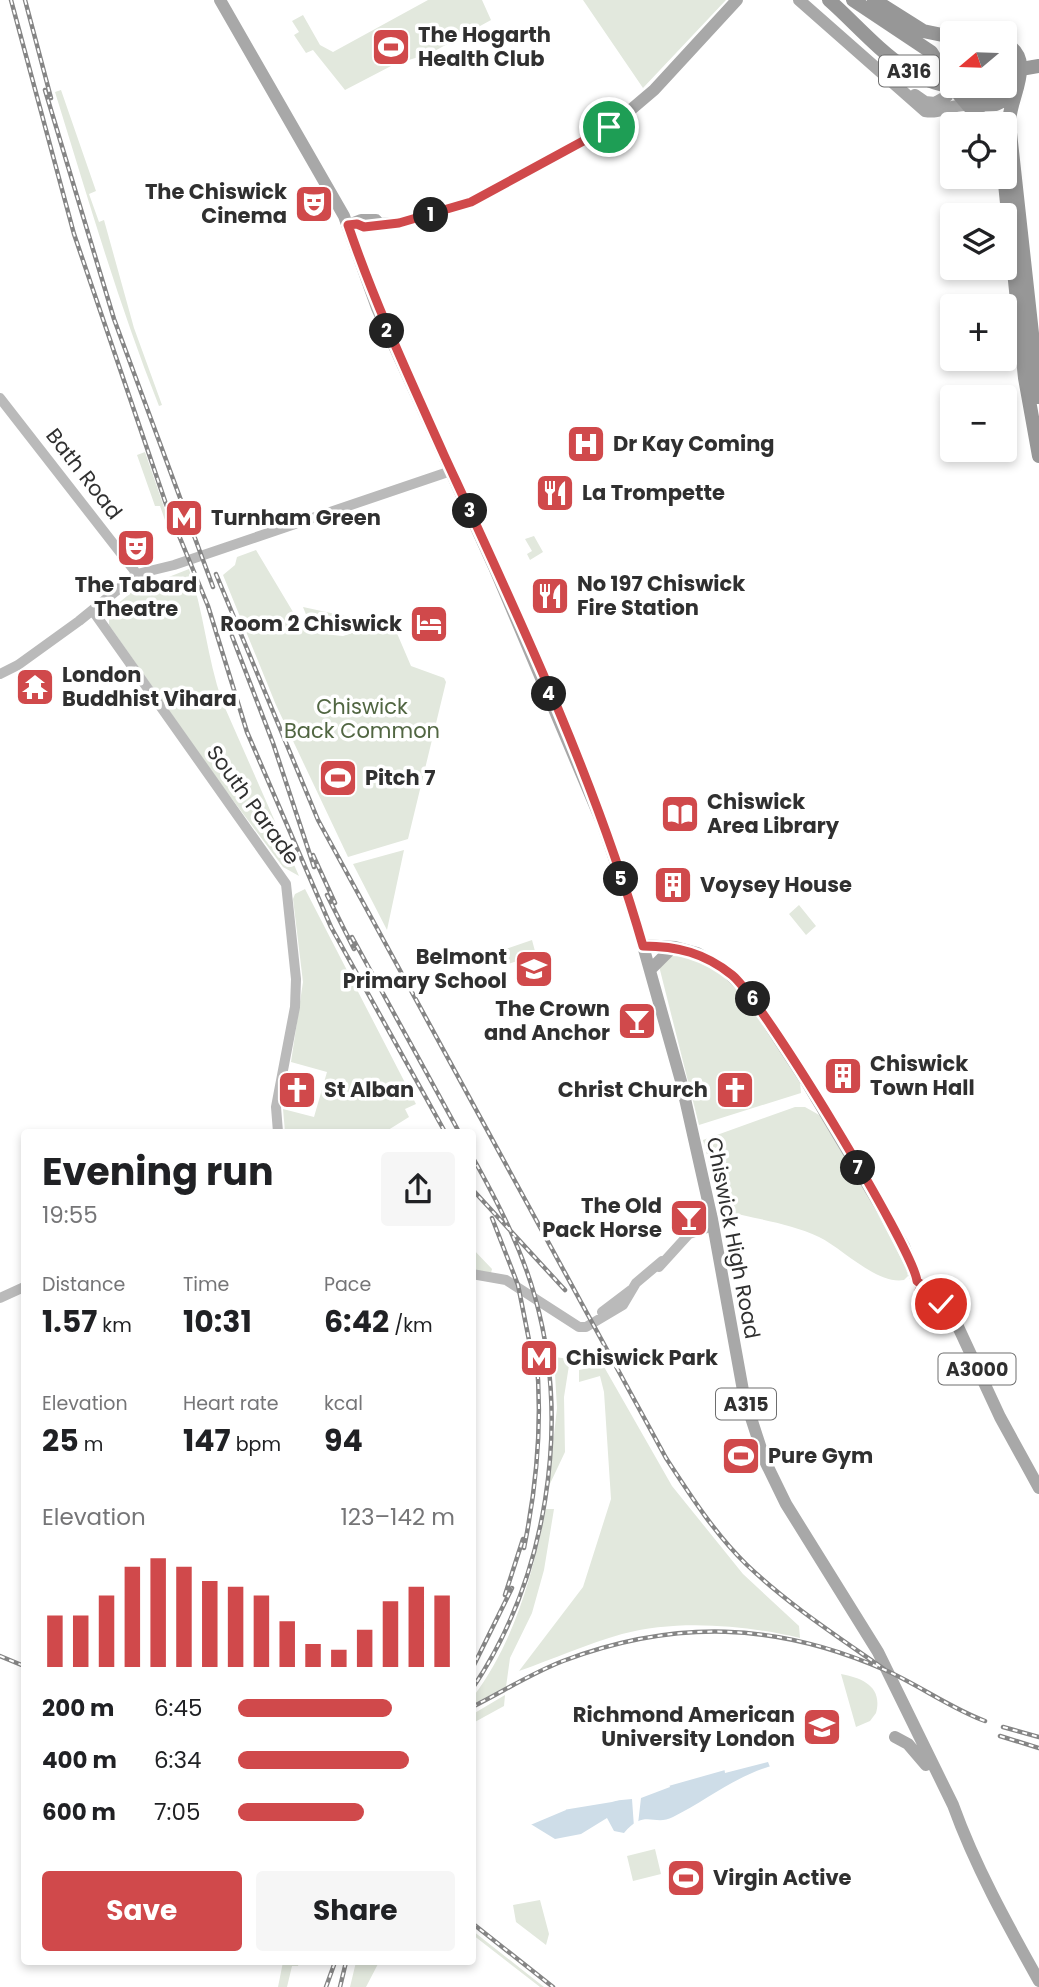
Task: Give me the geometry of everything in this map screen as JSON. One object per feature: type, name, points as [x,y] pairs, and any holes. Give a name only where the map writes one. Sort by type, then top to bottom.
[{"type":"highway","name":"A316","points":[[829,0],[922,80],[940,85]]},
{"type":"highway","points":[[853,0],[931,52],[940,65]]},
{"type":"highway","points":[[874,0],[923,31],[940,35]]},
{"type":"highway","points":[[1017,53],[1039,58]]},
{"type":"highway","points":[[1017,57],[1021,71],[1017,85]]},
{"type":"highway","points":[[1017,70],[1039,66]]},
{"type":"highway","points":[[1017,88],[1039,73]]},
{"type":"highway","points":[[962,98],[974,112]]},
{"type":"highway","points":[[967,105],[996,104],[1004,98]]},
{"type":"highway","points":[[1014,98],[1009,124],[1039,397]]},
{"type":"highway","points":[[1006,189],[1025,378],[1039,456]]},
{"type":"main road","name":"Chiswick High Road","points":[[220,0],[352,225],[377,308],[452,471],[593,800],[643,946],[681,1082],[721,1264],[720,1286],[727,1297],[744,1396],[765,1461],[786,1504],[874,1652],[926,1765],[1039,1981]]},
{"type":"main road","points":[[352,225],[364,219],[376,220],[379,223],[407,221],[471,202],[614,124],[654,90],[737,0]]},
{"type":"main road","name":"A316","points":[[800,0],[925,111],[935,113],[954,105],[967,105]]},
{"type":"main road","name":"A316","points":[[888,78],[932,104],[944,98]]},
{"type":"main road","name":"Bath Road","points":[[0,398],[137,574]]},
{"type":"main road","points":[[0,674],[18,665],[93,611],[137,574],[181,563],[452,471]]},
{"type":"main road","name":"South Parade","points":[[93,611],[286,884],[296,979],[295,1007],[275,1107],[278,1129]]},
{"type":"main road","name":"A3000","points":[[643,946],[673,947],[697,953],[722,967],[748,992],[904,1246],[920,1286],[947,1303],[951,1317],[1039,1488]]},
{"type":"main road","points":[[650,970],[673,947]]},
{"type":"main road","points":[[476,1275],[506,1280],[583,1325],[600,1317],[631,1290],[649,1279],[662,1261],[689,1234],[713,1226]]},
{"type":"main road","points":[[0,1298],[21,1288]]},
{"type":"main road","name":"Chiswick High Road","points":[[895,1696],[953,1805],[959,1824]]},
{"type":"main road","points":[[895,1737],[908,1744],[926,1765]]},
{"type":"green space","name":"The Hogarth Health Club","points":[[428,0],[482,0],[491,20],[431,53],[393,65],[345,90],[313,50],[306,53],[294,35],[299,32],[292,21],[303,15],[320,45],[333,52]]},
{"type":"green space","points":[[583,0],[726,0],[643,88]]},
{"type":"green space","points":[[61,90],[96,191],[89,194],[99,222],[104,220],[134,328],[162,405],[159,406],[130,328],[55,92]]},
{"type":"green space","points":[[145,452],[173,533],[170,534],[160,506],[155,506],[137,455]]},
{"type":"green space","points":[[534,536],[543,552],[530,560],[527,554],[532,551],[525,539]]},
{"type":"green space","name":"Chiswick Back Common","points":[[256,550],[305,632],[343,636],[388,621],[393,624],[411,666],[444,678],[446,682],[408,839],[348,857],[276,705],[223,575],[235,565],[237,557]]},
{"type":"green space","points":[[189,569],[222,701],[299,876],[283,867],[220,783],[109,625],[109,611],[133,591]]},
{"type":"green space","points":[[303,607],[354,618],[333,626],[309,622]]},
{"type":"green space","points":[[404,850],[387,930],[353,864]]},
{"type":"green space","points":[[305,889],[416,1104],[405,1109],[409,1117],[390,1129],[285,1129],[283,1109],[314,1117],[327,1072],[291,1062],[303,982],[293,899],[295,894]]},
{"type":"green space","points":[[799,905],[816,926],[806,935],[789,914]]},
{"type":"green space","points":[[532,940],[536,955],[508,964],[503,950]]},
{"type":"green space","points":[[668,956],[691,959],[712,968],[731,982],[748,1000],[776,1042],[800,1082],[801,1093],[699,1125],[659,966]]},
{"type":"green space","points":[[795,1107],[805,1107],[821,1116],[862,1183],[906,1268],[908,1276],[904,1280],[883,1277],[871,1271],[808,1232],[725,1211],[720,1204],[703,1140]]},
{"type":"green space","points":[[476,1252],[492,1269],[491,1273],[476,1270]]},
{"type":"green space","points":[[554,1357],[570,1359],[564,1397],[565,1452],[548,1488],[557,1408]]},
{"type":"green space","points":[[603,1365],[672,1486],[743,1574],[799,1626],[800,1638],[734,1627],[666,1626],[622,1634],[519,1671],[583,1587],[611,1499],[604,1392],[600,1376],[579,1382],[579,1370]]},
{"type":"green space","points":[[546,1509],[554,1509],[544,1570],[532,1613],[510,1658],[506,1687],[476,1702],[476,1693],[488,1676],[511,1631],[535,1559]]},
{"type":"green space","points":[[841,1674],[864,1681],[874,1690],[877,1697],[876,1713],[870,1721],[856,1727]]},
{"type":"green space","points":[[505,1695],[504,1706],[476,1721],[476,1712]]},
{"type":"green space","points":[[655,1849],[661,1874],[633,1881],[627,1856]]},
{"type":"green space","points":[[540,1900],[549,1934],[546,1945],[516,1922],[513,1905]]},
{"type":"green space","points":[[476,1933],[544,1987],[540,1987],[476,1937]]},
{"type":"green space","points":[[282,1965],[298,1965],[292,1966],[287,1987],[278,1987]]},
{"type":"green space","points":[[355,1965],[377,1965],[366,1987],[350,1987]]},
{"type":"shaded area","points":[[771,1757],[771,1766],[733,1782],[673,1817],[666,1820],[638,1821],[624,1833],[614,1831],[607,1818],[581,1834],[555,1839],[529,1823],[551,1812],[612,1802]]},
{"type":"pier","points":[[774,1755],[777,1766],[770,1767],[768,1762],[725,1773],[724,1767]]},
{"type":"pier","points":[[669,1784],[670,1787],[641,1798],[638,1824],[634,1827],[632,1799],[611,1801],[615,1796]]},
{"type":"pier","points":[[565,1806],[566,1810],[528,1826],[526,1824],[529,1816]]},
{"type":"railway","points":[[11,0],[74,234],[166,504],[208,606],[247,732],[331,927],[443,1129]]},
{"type":"railway","points":[[25,0],[51,98]]},
{"type":"railway","points":[[45,90],[114,319],[213,587]]},
{"type":"railway","points":[[216,574],[318,820],[666,1458],[714,1527],[747,1565],[796,1607],[884,1669]]},
{"type":"railway","points":[[232,636],[273,743],[314,867]]},
{"type":"railway","points":[[313,855],[335,903]]},
{"type":"railway","points":[[327,895],[354,949]]},
{"type":"railway","points":[[352,937],[457,1129]]},
{"type":"railway","points":[[476,1164],[508,1225],[529,1278],[546,1346],[551,1397],[551,1448],[545,1500],[534,1550],[519,1599],[498,1646],[476,1682]]},
{"type":"railway","points":[[476,1193],[565,1290]]},
{"type":"railway","points":[[492,1218],[518,1285],[534,1365]]},
{"type":"railway","points":[[524,1548],[538,1452],[536,1354]]},
{"type":"railway","points":[[505,1595],[523,1539]]},
{"type":"railway","points":[[476,1661],[512,1588]]},
{"type":"railway","points":[[476,1705],[551,1666],[605,1647],[645,1638],[725,1632],[804,1642],[844,1654],[898,1676],[959,1710],[985,1721]]},
{"type":"railway","points":[[0,1656],[21,1665]]},
{"type":"railway","points":[[1003,1727],[1039,1737]]},
{"type":"railway","points":[[1000,1736],[1039,1748]]},
{"type":"railway","points":[[476,1926],[553,1987]]},
{"type":"railway","points":[[326,1987],[334,1965]]},
{"type":"railway","points":[[340,1987],[345,1965]]},
{"type":"place","name":"The Hogarth Health Club","points":[[391,47]]},
{"type":"place","name":"The Chiswick Cinema","points":[[314,204]]},
{"type":"place","name":"Dr Kay Coming","points":[[586,444]]},
{"type":"place","name":"La Trompette","points":[[555,493]]},
{"type":"place","name":"Turnham Green","points":[[184,518]]},
{"type":"place","name":"The Tabard Theatre","points":[[136,548]]},
{"type":"place","name":"No 197 Chiswick Fire Station","points":[[550,596]]},
{"type":"place","name":"Room 2 Chiswick","points":[[429,624]]},
{"type":"place","name":"London Buddhist Vihara","points":[[35,687]]},
{"type":"place","name":"Pitch 7","points":[[338,778]]},
{"type":"place","name":"Chiswick Area Library","points":[[680,814]]},
{"type":"place","name":"Voysey House","points":[[673,885]]},
{"type":"place","name":"Belmont Primary School","points":[[534,969]]},
{"type":"place","name":"The Crown and Anchor","points":[[637,1021]]},
{"type":"place","name":"Chiswick Town Hall","points":[[843,1076]]},
{"type":"place","name":"St Alban","points":[[297,1090]]},
{"type":"place","name":"Christ Church","points":[[735,1090]]},
{"type":"place","name":"The Old Pack Horse","points":[[689,1218]]},
{"type":"place","name":"Chiswick Park","points":[[539,1358]]},
{"type":"place","name":"Pure Gym","points":[[741,1456]]},
{"type":"place","name":"Richmond American University London","points":[[822,1727]]},
{"type":"place","name":"Virgin Active","points":[[686,1878]]},
{"type":"route","points":[[609,127],[471,202],[399,223],[379,223],[376,226],[364,227],[357,224],[348,225],[377,308],[494,567],[593,800],[643,946],[676,947],[697,953],[722,967],[742,985],[766,1017],[803,1076],[904,1246],[913,1262],[917,1281],[922,1285],[919,1291],[941,1304]]}]
